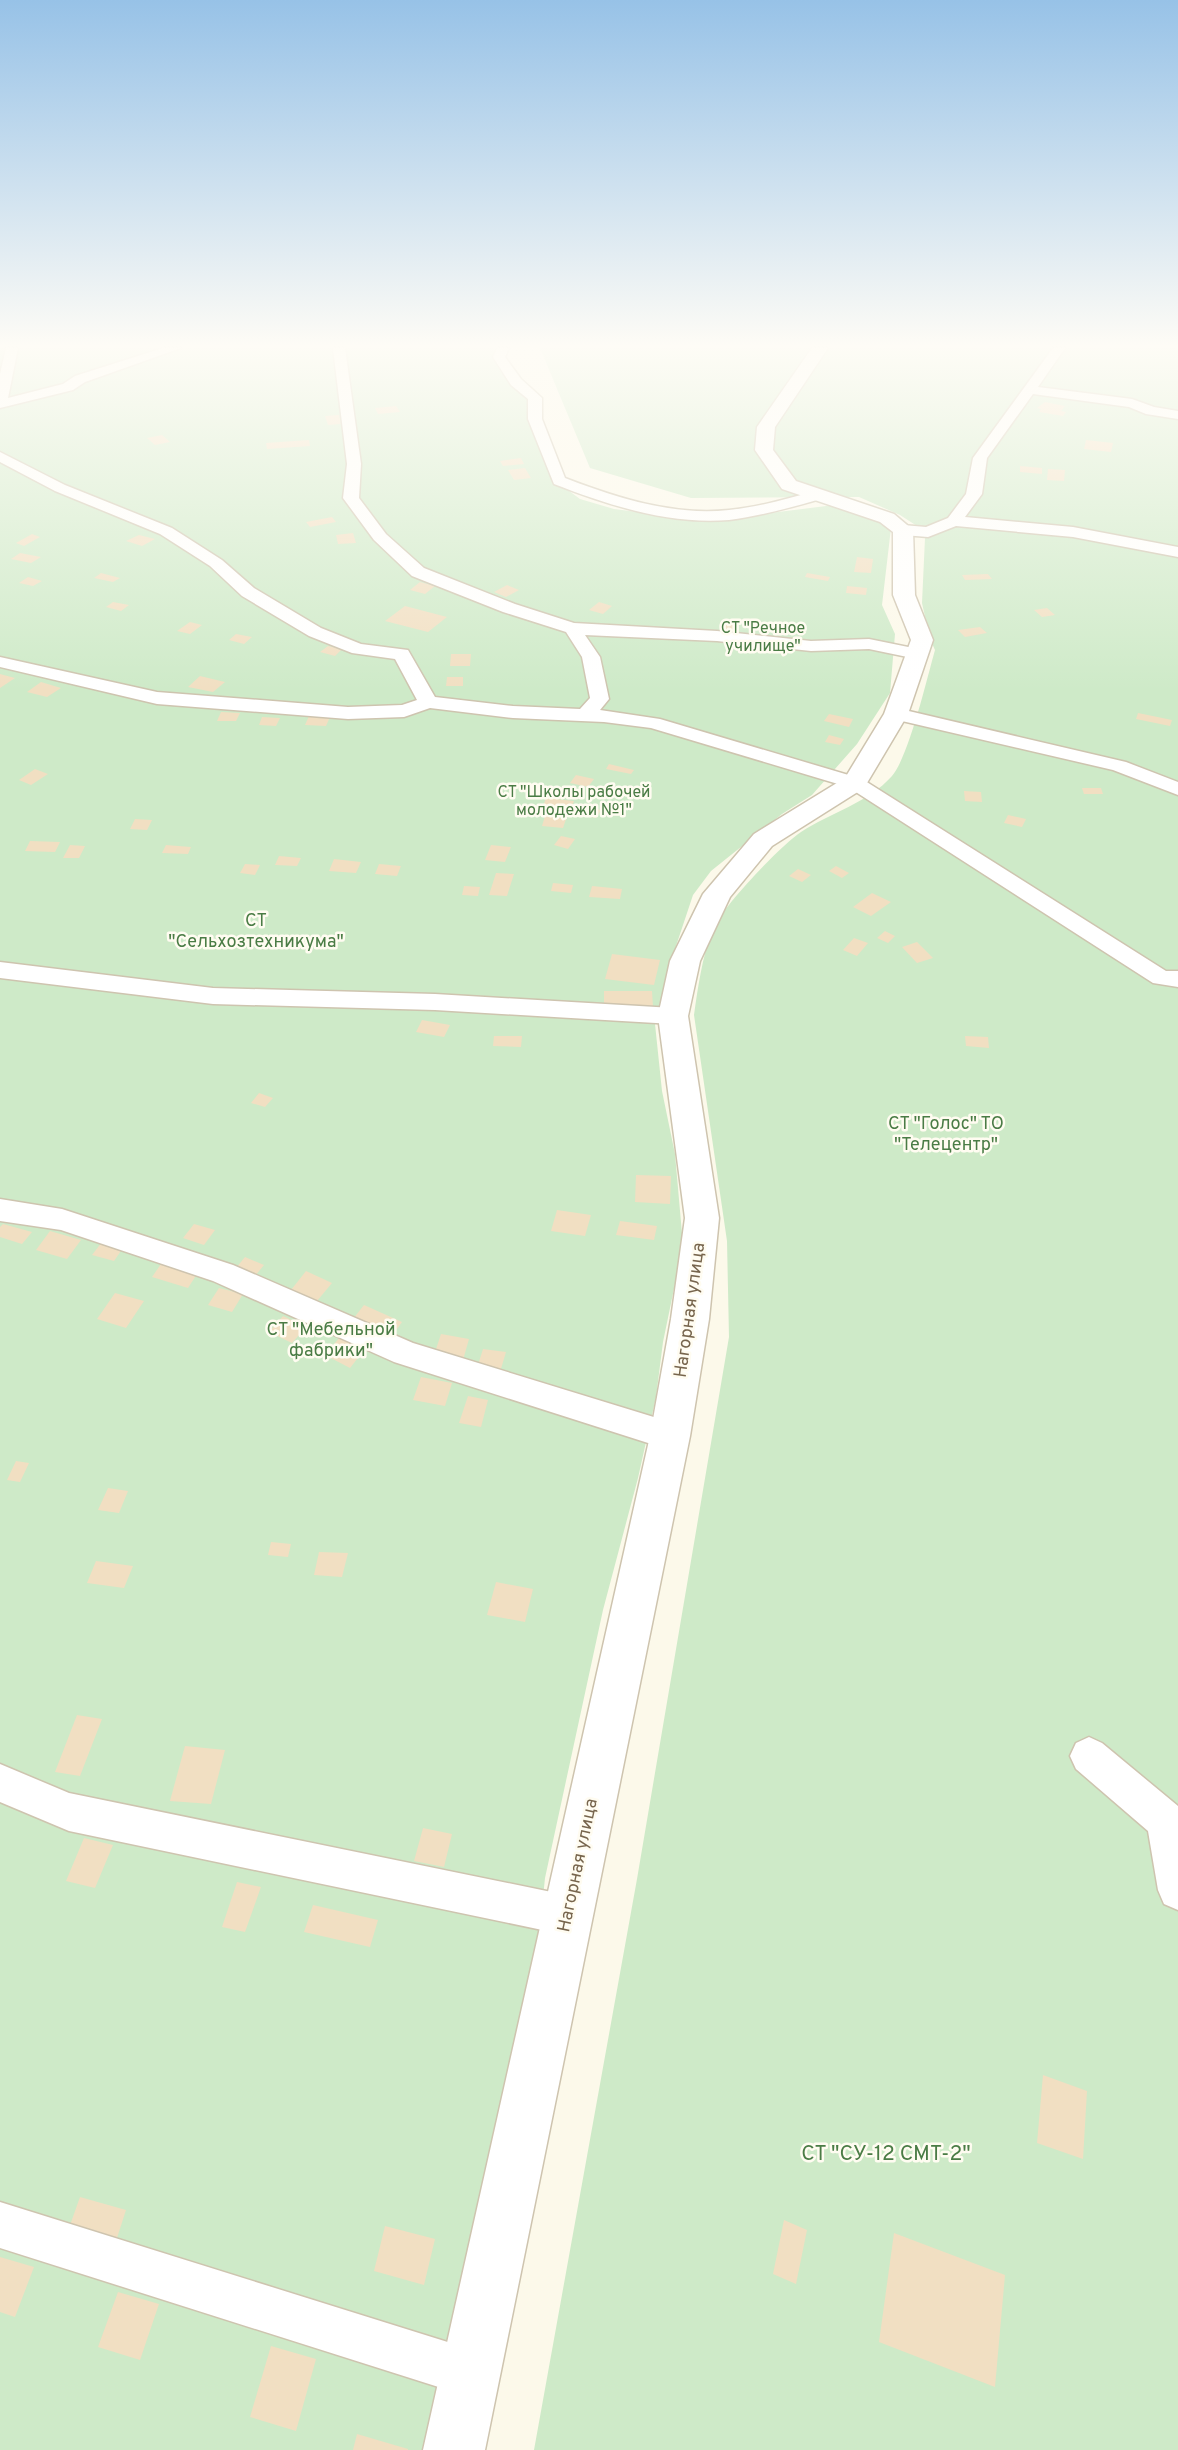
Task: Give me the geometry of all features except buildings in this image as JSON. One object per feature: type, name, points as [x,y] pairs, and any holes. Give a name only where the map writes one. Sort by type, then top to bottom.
[{"type":"street","points":[[12,462],[60,488],[166,531],[216,563],[248,592],[315,632],[358,649],[402,654],[428,702]]},
{"type":"street","points":[[354,462],[351,498],[380,537],[418,572],[509,608],[572,628],[624,633],[717,636],[811,646],[869,644],[917,654]]},
{"type":"street","points":[[552,462],[559,481],[660,511],[713,514],[769,508],[819,495]]},
{"type":"street","points":[[773,462],[789,485],[887,518],[903,530],[928,532],[954,521],[1073,532],[1178,552]]},
{"type":"street","points":[[954,521],[974,494],[979,462]]},
{"type":"street","name":"Нагорная улица","points":[[454,2450],[670,1436],[702,1218],[673,1016],[685,961],[717,894],[763,840],[855,783],[895,714],[922,640],[904,595],[903,530]]},
{"type":"street","points":[[572,628],[591,657],[600,699],[585,715]]},
{"type":"street","points":[[0,662],[157,698],[348,713],[404,711],[428,702],[653,723],[855,783],[1161,978],[1178,979]]},
{"type":"street","points":[[895,714],[1119,766],[1178,789]]},
{"type":"street","points":[[0,970],[213,996],[435,1002],[673,1016]]},
{"type":"street","points":[[0,1210],[62,1220],[211,1269],[405,1353],[670,1436]]},
{"type":"street","points":[[1089,1756],[1166,1821],[1178,1890]]},
{"type":"street","points":[[0,1783],[69,1812],[566,1915]]},
{"type":"street","points":[[0,2225],[470,2373]]},
{"type":"green space","name":"СТ \"Мебельной фабрики\"","points":[[0,462],[544,462],[557,482],[580,499],[614,509],[661,515],[731,518],[834,505],[866,515],[891,528],[882,605],[895,634],[890,693],[857,744],[812,795],[782,814],[711,871],[693,895],[667,973],[655,1024],[662,1091],[675,1154],[683,1245],[663,1342],[656,1397],[603,1610],[545,1878],[533,1993],[442,2450],[0,2450]]},
{"type":"green space","name":"СТ \"СУ-12 СМТ-2\"","points":[[588,462],[1178,462],[1178,2450],[534,2450],[637,1879],[729,1337],[727,1241],[694,1015],[703,962],[712,931],[726,908],[791,839],[812,825],[860,801],[892,776],[911,735],[935,650],[922,603],[925,538],[917,526],[900,515],[859,497],[691,498],[590,468]]},
{"type":"park label","name":"СТ \"Речное училище\"","points":[[763,636]]},
{"type":"park label","name":"СТ \"Школы рабочей молодежи №1\"","points":[[574,800]]},
{"type":"park label","name":"СТ \"Сельхозтехникума\"","points":[[256,930]]},
{"type":"park label","name":"СТ \"Голос\" ТО \"Телецентр\"","points":[[946,1133]]}]
